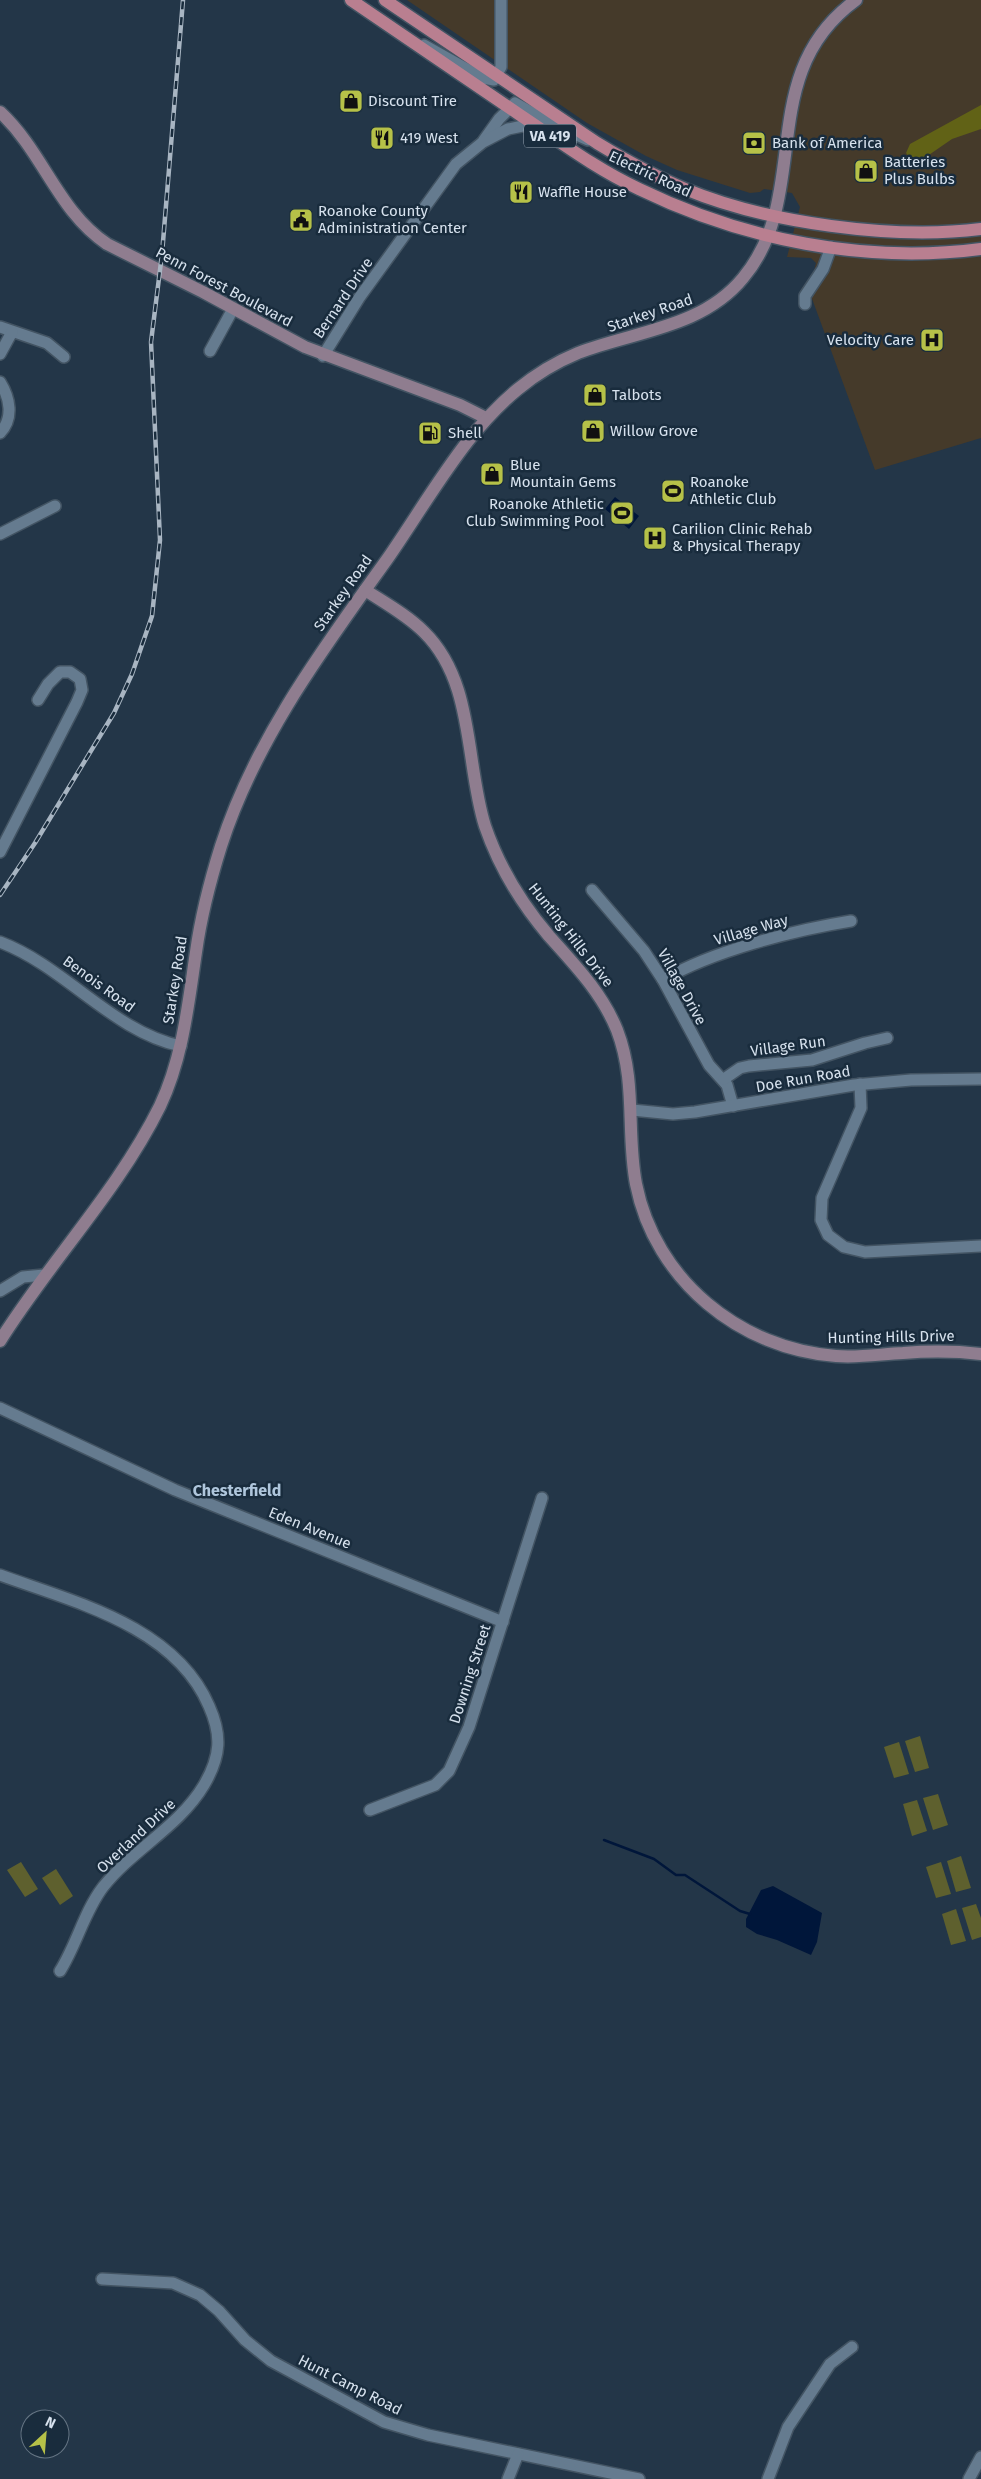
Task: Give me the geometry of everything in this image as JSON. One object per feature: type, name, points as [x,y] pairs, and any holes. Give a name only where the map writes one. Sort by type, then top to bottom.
[{"type":"main road","name":"Electric Road","points":[[351,0],[580,156],[638,189],[712,219],[769,236],[831,247],[916,253],[981,249]]},
{"type":"main road","name":"Electric Road","points":[[385,0],[597,143],[633,164],[686,189],[717,200],[775,215],[826,224],[882,230],[940,232],[981,229]]},
{"type":"street","points":[[414,43],[428,46],[490,81],[496,76],[501,67],[501,0]]},
{"type":"street","name":"Starkey Road","points":[[0,1341],[44,1275],[135,1150],[160,1104],[182,1046],[202,914],[222,842],[238,800],[274,725],[294,691],[465,444],[486,418],[515,390],[556,364],[581,352],[703,312],[719,302],[747,274],[769,236],[775,215],[796,84],[817,40],[840,13],[856,0]]},
{"type":"street","points":[[482,67],[497,56],[502,48]]},
{"type":"street","points":[[509,108],[519,103],[563,130],[597,143]]},
{"type":"street","name":"Bernard Drive","points":[[484,142],[509,108]]},
{"type":"street","name":"Penn Forest Boulevard","points":[[0,112],[37,155],[70,211],[94,234],[143,263],[323,356],[460,405],[486,418]]},
{"type":"street","name":"Bernard Drive","points":[[323,356],[359,298],[456,164],[484,142],[508,129],[532,124]]},
{"type":"street","points":[[805,304],[805,296],[823,269],[831,247]]},
{"type":"street","points":[[210,351],[233,309]]},
{"type":"street","points":[[0,327],[47,343],[64,357]]},
{"type":"street","points":[[0,354],[12,332]]},
{"type":"street","points":[[0,382],[10,404],[8,421],[0,433]]},
{"type":"street","points":[[0,534],[55,506]]},
{"type":"street","name":"Hunting Hills Drive","points":[[365,590],[424,632],[443,656],[451,671],[462,711],[484,822],[492,846],[509,880],[526,906],[587,979],[606,1008],[625,1054],[632,1110],[633,1165],[636,1185],[648,1224],[669,1262],[682,1279],[717,1313],[735,1325],[769,1342],[815,1354],[840,1357],[937,1351],[981,1354]]},
{"type":"street","points":[[0,852],[82,690],[80,679],[70,672],[60,672],[48,684],[38,700]]},
{"type":"street","name":"Village Drive","points":[[592,890],[635,940],[663,980],[708,1065],[724,1079],[733,1106]]},
{"type":"street","name":"Village Way","points":[[663,980],[708,958],[823,926],[851,921]]},
{"type":"street","name":"Benois Road","points":[[0,942],[40,960],[144,1034],[182,1046]]},
{"type":"street","name":"Village Run","points":[[724,1079],[740,1068],[812,1060],[887,1038]]},
{"type":"street","name":"Doe Run Road","points":[[632,1110],[672,1114],[733,1106],[860,1084],[911,1080],[981,1079]]},
{"type":"street","points":[[860,1084],[861,1108],[822,1198],[821,1220],[828,1235],[844,1247],[865,1252],[981,1246]]},
{"type":"street","points":[[0,1290],[23,1277],[44,1275]]},
{"type":"street","name":"Eden Avenue","points":[[0,1408],[175,1490],[502,1622]]},
{"type":"street","name":"Downing Street","points":[[370,1810],[435,1785],[449,1771],[468,1728],[542,1498]]},
{"type":"street","name":"Overland Drive","points":[[0,1575],[104,1614],[145,1634],[164,1646],[185,1666],[195,1680],[207,1702],[217,1727],[217,1752],[205,1784],[181,1816],[126,1863],[102,1888],[90,1908],[60,1971]]},
{"type":"street","name":"Hunt Camp Road","points":[[102,2279],[173,2284],[200,2295],[219,2311],[245,2340],[271,2361],[384,2422],[428,2436],[639,2479]]},
{"type":"street","points":[[768,2479],[788,2427],[830,2364],[852,2347]]},
{"type":"street","points":[[508,2479],[518,2454]]},
{"type":"street","points":[[969,2479],[981,2457]]},
{"type":"shaded area","points":[[407,0],[981,0],[981,438],[875,470],[811,296],[802,288],[813,275],[816,263],[811,258],[787,257],[800,207],[792,193],[764,189],[760,192],[750,193],[677,170],[646,156],[587,123]]},
{"type":"shaded area","points":[[981,105],[981,129],[952,139],[923,159],[909,157],[906,153],[910,144]]},
{"type":"green space","points":[[920,1736],[929,1768],[915,1772],[905,1741]]},
{"type":"green space","points":[[899,1742],[909,1774],[894,1778],[884,1747]]},
{"type":"green space","points":[[938,1794],[948,1825],[933,1830],[923,1798]]},
{"type":"green space","points":[[917,1800],[927,1831],[912,1836],[903,1804]]},
{"type":"green space","points":[[961,1856],[971,1888],[956,1892],[947,1861]]},
{"type":"green space","points":[[21,1862],[38,1889],[25,1897],[7,1870]]},
{"type":"green space","points":[[941,1862],[951,1894],[936,1898],[926,1867]]},
{"type":"green space","points":[[56,1869],[73,1896],[60,1905],[42,1878]]},
{"type":"green space","points":[[976,1904],[981,1918],[981,1937],[972,1940],[962,1908]]},
{"type":"green space","points":[[956,1909],[966,1941],[951,1945],[942,1914]]},
{"type":"water","name":"Roanoke Athletic Club Swimming Pool","points":[[615,497],[639,516],[629,529],[605,509]]},
{"type":"water","points":[[773,1886],[822,1913],[817,1942],[811,1955],[777,1940],[757,1934],[746,1927],[746,1919],[761,1890]]},
{"type":"waterway","points":[[604,1840],[654,1859],[676,1875],[685,1875],[740,1911],[750,1914]]},
{"type":"railway","points":[[0,895],[35,843],[114,713],[132,674],[152,616],[160,540],[151,342],[162,254],[183,0]]},
{"type":"place","name":"Discount Tire","points":[[351,101]]},
{"type":"place","name":"419 West","points":[[382,138]]},
{"type":"place","name":"Bank of America","points":[[754,143]]},
{"type":"place","name":"Batteries Plus Bulbs","points":[[866,171]]},
{"type":"place","name":"Waffle House","points":[[521,192]]},
{"type":"place","name":"Roanoke County Administration Center","points":[[301,220]]},
{"type":"place","name":"Velocity Care","points":[[932,340]]},
{"type":"place","name":"Talbots","points":[[595,395]]},
{"type":"place","name":"Willow Grove","points":[[593,431]]},
{"type":"place","name":"Shell","points":[[430,433]]},
{"type":"place","name":"Blue Mountain Gems","points":[[492,474]]},
{"type":"place","name":"Roanoke Athletic Club","points":[[673,491]]},
{"type":"place","name":"Roanoke Athletic Club Swimming Pool","points":[[622,513]]},
{"type":"place","name":"Carilion Clinic Rehab & Physical Therapy","points":[[655,538]]},
{"type":"district","name":"Chesterfield","points":[[237,1490]]}]
